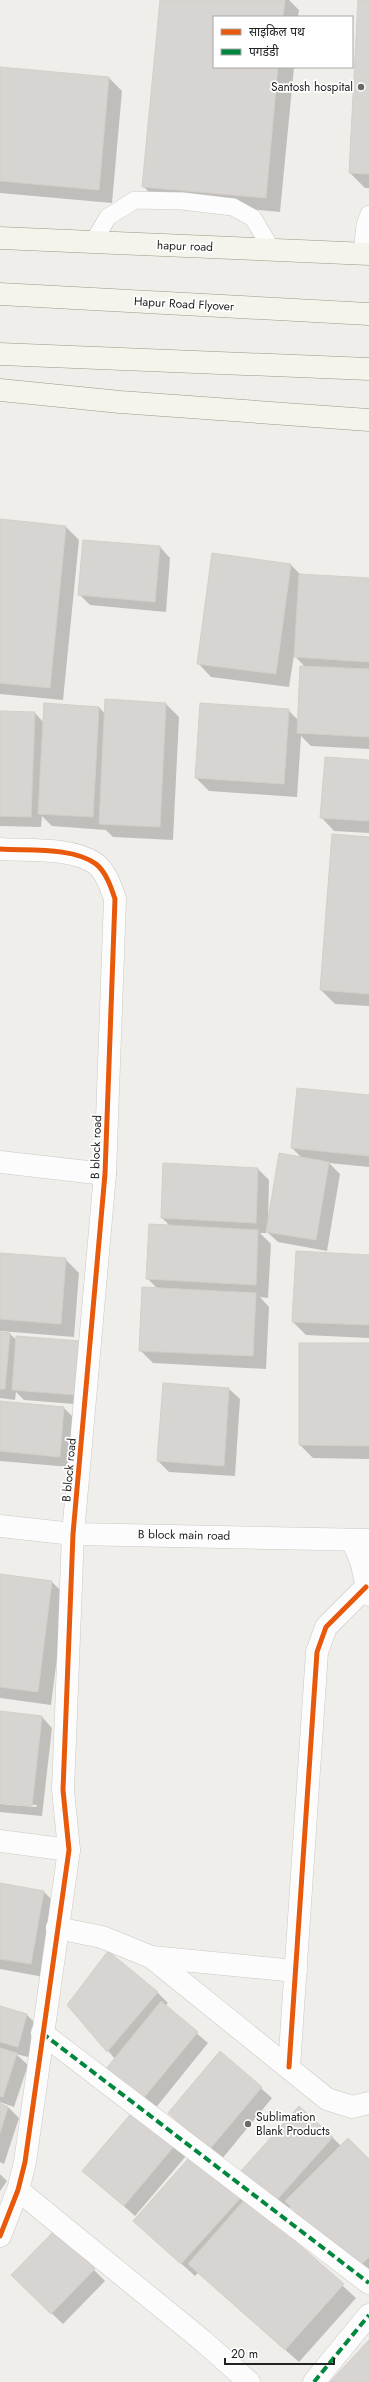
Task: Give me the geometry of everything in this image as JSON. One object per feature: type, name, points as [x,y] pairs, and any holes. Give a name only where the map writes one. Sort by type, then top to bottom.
[{"type":"street","name":"hapur road","points":[[0,238],[366,254]]},
{"type":"street","name":"Hapur Road Flyover","points":[[0,294],[369,314]]},
{"type":"street","points":[[0,354],[369,369]]},
{"type":"street","points":[[0,390],[120,402],[369,420]]},
{"type":"street","name":"B block road","points":[[0,849],[78,854],[97,865],[108,882],[115,899],[105,1174],[73,1534],[63,1790],[69,1850],[25,2162],[18,2190],[0,2236]]},
{"type":"street","points":[[0,1162],[105,1174]]},
{"type":"street","name":"B block main road","points":[[0,1526],[73,1534],[361,1540]]},
{"type":"street","points":[[289,2067],[317,1652],[326,1627],[367,1591],[361,1561],[361,1540]]},
{"type":"street","points":[[0,1841],[69,1850]]},
{"type":"street","points":[[57,1928],[102,1937],[151,1957],[327,2099],[352,2107],[369,2103]]},
{"type":"street","points":[[151,1957],[296,1971]]},
{"type":"street","points":[[42,2033],[369,2283]]},
{"type":"street","points":[[18,2190],[203,2341],[249,2382]]},
{"type":"street","points":[[314,2382],[369,2315]]},
{"type":"lane","points":[[93,242],[108,217],[135,200],[182,201],[233,207],[253,218],[272,250]]},
{"type":"lane","points":[[366,254],[365,225],[369,214]]},
{"type":"building","points":[[160,0],[285,0],[283,16],[213,16],[213,68],[278,68],[266,198],[142,187]]},
{"type":"building","name":"Santosh hospital","points":[[358,0],[369,0],[369,174],[349,173]]},
{"type":"building","points":[[0,67],[109,77],[99,190],[0,181]]},
{"type":"building","points":[[0,519],[66,526],[50,688],[0,683]]},
{"type":"building","points":[[83,540],[160,546],[155,602],[78,595]]},
{"type":"building","points":[[212,553],[291,564],[276,674],[197,664]]},
{"type":"building","points":[[299,574],[369,578],[369,662],[294,657]]},
{"type":"building","points":[[300,666],[369,669],[369,737],[297,733]]},
{"type":"building","points":[[105,699],[166,703],[160,827],[99,824]]},
{"type":"building","points":[[44,703],[99,707],[93,817],[38,814]]},
{"type":"building","points":[[200,703],[289,709],[284,784],[195,778]]},
{"type":"building","points":[[0,711],[35,712],[31,817],[0,816]]},
{"type":"building","points":[[325,757],[369,760],[369,821],[320,818]]},
{"type":"building","points":[[332,834],[369,837],[369,994],[320,990]]},
{"type":"building","points":[[297,1088],[369,1095],[369,1156],[291,1148]]},
{"type":"building","points":[[279,1153],[329,1162],[316,1240],[266,1232]]},
{"type":"building","points":[[163,1163],[258,1168],[256,1223],[161,1218]]},
{"type":"building","points":[[149,1224],[258,1230],[256,1285],[146,1279]]},
{"type":"building","points":[[296,1251],[369,1255],[369,1325],[292,1322]]},
{"type":"building","points":[[0,1253],[66,1258],[61,1324],[0,1319]]},
{"type":"building","points":[[142,1287],[256,1293],[253,1356],[139,1351]]},
{"type":"building","points":[[0,1332],[10,1333],[5,1389],[0,1389]]},
{"type":"building","points":[[16,1336],[80,1341],[76,1395],[12,1390]]},
{"type":"building","points":[[299,1343],[369,1343],[369,1446],[299,1445]]},
{"type":"building","points":[[163,1383],[229,1388],[224,1466],[157,1461]]},
{"type":"building","points":[[0,1401],[64,1407],[60,1457],[0,1451]]},
{"type":"building","points":[[0,1574],[52,1581],[38,1692],[0,1687]]},
{"type":"building","points":[[0,1711],[42,1716],[32,1806],[0,1803]]},
{"type":"building","points":[[0,1883],[44,1891],[31,1964],[0,1959]]},
{"type":"building","points":[[108,1951],[158,1992],[107,2052],[67,2005]]},
{"type":"building","points":[[161,2001],[198,2032],[142,2100],[105,2070]]},
{"type":"building","points":[[0,2006],[27,2014],[18,2047],[0,2042]]},
{"type":"building","points":[[0,2048],[17,2053],[3,2097],[0,2096]]},
{"type":"building","points":[[220,2051],[262,2087],[210,2149],[168,2113]]},
{"type":"building","points":[[0,2103],[8,2107],[0,2133]]},
{"type":"building","points":[[299,2106],[333,2137],[276,2201],[241,2171]]},
{"type":"building","points":[[135,2109],[176,2144],[124,2206],[82,2171]]},
{"type":"building","points":[[348,2138],[369,2159],[369,2257],[354,2272],[285,2201]]},
{"type":"building","points":[[196,2150],[244,2194],[181,2264],[133,2221]]},
{"type":"building","points":[[246,2198],[344,2284],[285,2350],[188,2264]]},
{"type":"building","points":[[55,2230],[95,2269],[51,2314],[11,2275]]},
{"type":"building","points":[[369,2340],[369,2382],[330,2382]]},
{"type":"marked path","points":[[42,2033],[369,2283]]},
{"type":"marked path","points":[[314,2382],[369,2315]]},
{"type":"cycle path","points":[[0,849],[63,852],[86,859],[96,864],[103,871],[115,899],[105,1174],[73,1534],[63,1790],[69,1850],[25,2162],[18,2190],[0,2236]]},
{"type":"cycle path","points":[[289,2067],[317,1652],[326,1627],[366,1587]]},
{"type":"place","name":"Santosh hospital","points":[[361,87]]},
{"type":"place","name":"Sublimation Blank Products","points":[[248,2124]]}]
